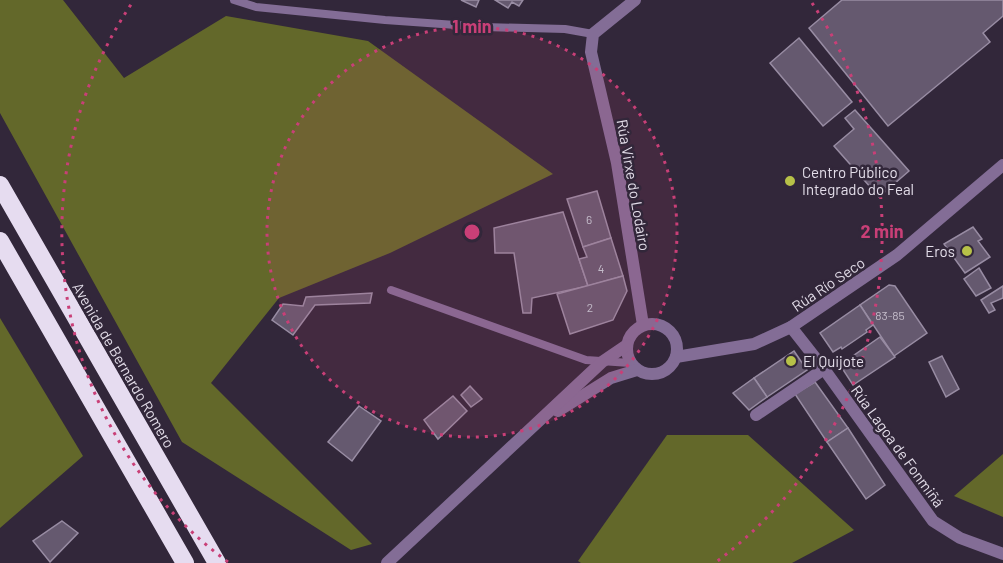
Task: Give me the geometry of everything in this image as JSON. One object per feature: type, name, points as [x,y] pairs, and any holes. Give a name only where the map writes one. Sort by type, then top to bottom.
[{"type":"highway","name":"Avenida de Bernardo Romero","points":[[0,185],[217,563]]},
{"type":"highway","points":[[0,241],[185,563]]},
{"type":"street","points":[[593,34],[635,0]]},
{"type":"street","name":"Rúa Virxe do Lodairo","points":[[593,34],[591,52],[617,163],[644,325]]},
{"type":"street","name":"Rúa Río Seco","points":[[676,357],[754,344],[791,327],[897,255],[1003,165]]},
{"type":"street","points":[[387,563],[602,362],[627,345],[632,333],[644,325],[659,325],[672,334],[676,341],[676,357],[668,368],[656,374],[643,373],[634,366],[627,345]]},
{"type":"street","name":"Rúa Lagoa de Fonmiñá","points":[[791,327],[824,369],[933,521],[960,538],[1003,554]]},
{"type":"street","points":[[537,425],[634,366]]},
{"type":"street","points":[[756,415],[824,369]]},
{"type":"lane","points":[[234,0],[256,7],[386,21],[565,29],[593,34]]},
{"type":"lane","points":[[392,290],[586,360],[634,366]]},
{"type":"green space","points":[[0,0],[63,0],[124,78],[226,16],[368,41],[553,174],[390,253],[279,298],[211,383],[372,544],[351,550],[182,442],[0,113]]},
{"type":"green space","points":[[0,318],[83,456],[0,528]]},
{"type":"green space","points":[[667,435],[748,435],[854,530],[792,563],[581,563],[578,561]]},
{"type":"green space","points":[[1003,454],[1003,517],[954,496]]},
{"type":"building","points":[[461,0],[479,0],[476,7]]},
{"type":"building","points":[[495,0],[523,0],[519,6],[512,2],[508,8]]},
{"type":"building","points":[[842,0],[1003,0],[1003,16],[983,33],[990,42],[888,126],[809,28]]},
{"type":"building","points":[[799,38],[852,102],[823,126],[770,63]]},
{"type":"building","points":[[855,110],[909,171],[879,197],[834,146],[854,129],[845,118]]},
{"type":"building","points":[[597,191],[611,238],[583,247],[567,199]]},
{"type":"building","points":[[563,212],[588,286],[532,298],[531,313],[523,313],[514,253],[495,253],[494,228]]},
{"type":"building","name":"Eros","points":[[973,227],[982,239],[978,241],[990,257],[965,273],[944,244]]},
{"type":"building","points":[[611,238],[623,276],[588,286],[579,259],[587,257],[583,247]]},
{"type":"building","points":[[979,268],[991,288],[976,296],[964,279]]},
{"type":"building","points":[[623,276],[627,291],[613,320],[570,334],[557,294]]},
{"type":"building","points":[[889,285],[895,286],[927,333],[894,356],[860,305]]},
{"type":"building","points":[[1003,286],[1003,298],[991,303],[995,310],[989,313],[981,300]]},
{"type":"building","points":[[372,293],[370,303],[315,305],[293,335],[272,320],[283,304],[303,306],[306,297]]},
{"type":"building","points":[[860,305],[873,325],[866,330],[867,332],[842,349],[841,347],[833,352],[820,333]]},
{"type":"building","points":[[880,337],[895,357],[853,385],[840,365]]},
{"type":"building","points":[[794,351],[807,370],[767,397],[754,378]]},
{"type":"building","points":[[942,356],[959,389],[946,397],[929,362]]},
{"type":"building","points":[[754,378],[767,397],[749,410],[733,393]]},
{"type":"building","points":[[815,382],[848,428],[827,442],[795,394]]},
{"type":"building","points":[[470,386],[482,399],[471,407],[461,395]]},
{"type":"building","points":[[453,396],[467,411],[438,439],[424,420]]},
{"type":"building","points":[[359,406],[381,421],[352,461],[328,442]]},
{"type":"building","points":[[848,428],[885,485],[866,499],[827,442]]},
{"type":"building","points":[[62,521],[78,533],[50,562],[33,541]]},
{"type":"place","name":"Centro Público Integrado do Feal","points":[[790,181]]},
{"type":"place","name":"Eros","points":[[967,251]]},
{"type":"place","name":"El Quijote","points":[[791,361]]}]
